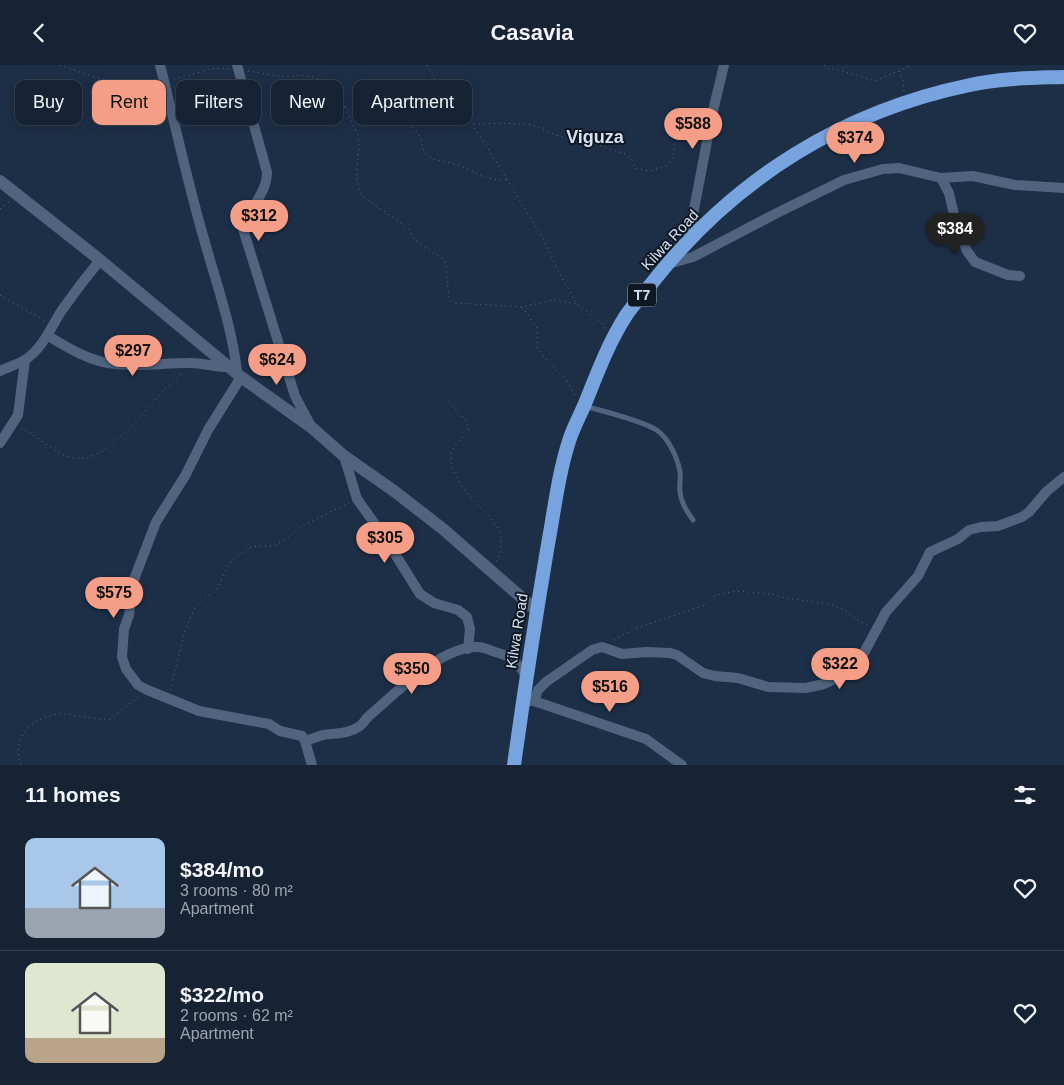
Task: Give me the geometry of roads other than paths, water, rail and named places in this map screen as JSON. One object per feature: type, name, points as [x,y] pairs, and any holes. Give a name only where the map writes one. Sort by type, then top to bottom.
[{"type":"highway","name":"Kilwa Road","points":[[514,765],[529,701],[526,677],[563,462],[571,436],[604,353],[627,314],[688,241],[727,205],[785,159],[816,141],[864,118],[926,96],[972,85],[1011,80],[1064,77]]},
{"type":"street","points":[[160,65],[203,238],[229,325],[234,348],[236,372],[185,476],[156,522],[133,583],[129,615],[124,629],[122,657],[126,669],[138,685],[168,699],[199,711],[269,725],[280,731],[302,735],[312,765]]},
{"type":"street","points":[[688,241],[712,115],[724,65]]},
{"type":"street","points":[[237,67],[268,172],[268,179],[261,195],[249,213],[243,229],[296,396],[311,427]]},
{"type":"street","points":[[667,265],[693,257],[775,214],[852,178],[883,169],[899,168],[941,178],[973,176],[1015,185],[1064,188]]},
{"type":"street","points":[[941,178],[949,193],[957,228],[966,251],[975,261],[1008,275],[1020,277]]},
{"type":"street","points":[[0,181],[100,260],[236,372],[311,427],[344,456],[401,496],[443,529],[536,611]]},
{"type":"street","points":[[0,371],[25,359],[38,349],[100,260]]},
{"type":"street","points":[[50,331],[68,349],[113,364],[150,365],[190,362],[236,372]]},
{"type":"street","points":[[0,443],[18,415],[25,359]]},
{"type":"street","points":[[344,456],[357,499],[385,538],[420,594],[434,603],[458,610],[467,617],[470,629],[468,649]]},
{"type":"street","points":[[682,765],[646,739],[529,701],[546,682],[592,650],[602,647],[622,654],[670,653],[678,655],[697,671],[714,677],[738,678],[768,687],[806,688],[835,679],[860,660],[886,612],[918,576],[930,552],[958,539],[969,530],[998,526],[1022,517],[1029,512],[1046,492],[1064,477]]},
{"type":"street","points":[[305,741],[351,731],[361,726],[368,717],[407,683],[440,659],[456,651],[478,647],[503,654],[516,661],[526,677]]},
{"type":"lane","points":[[584,405],[643,424],[658,431],[668,443],[677,463],[680,472],[682,503],[693,520]]},
{"type":"district","name":"Viguza","points":[[595,137]]}]
